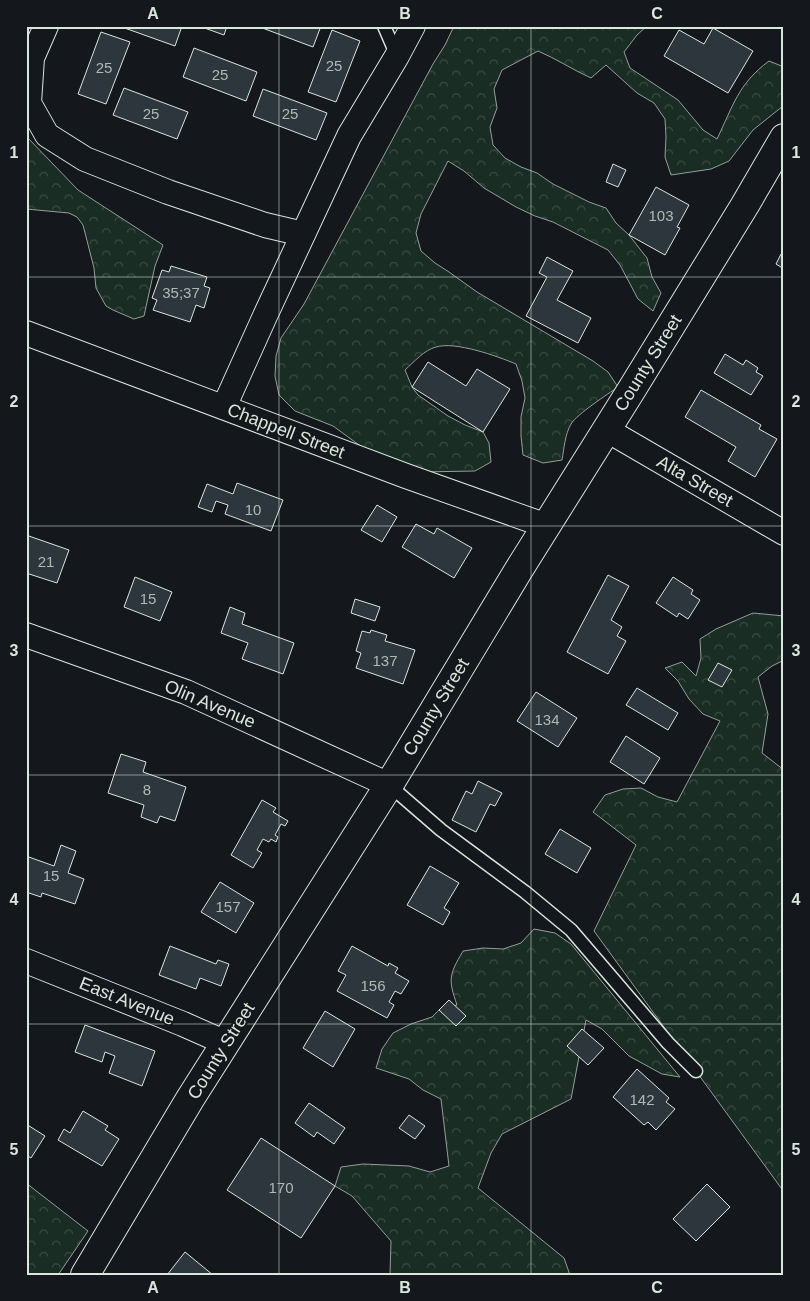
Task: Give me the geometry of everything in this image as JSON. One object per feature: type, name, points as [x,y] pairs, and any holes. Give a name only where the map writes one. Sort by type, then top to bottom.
[{"type":"street","points":[[46,26],[32,58],[29,103],[47,135],[85,160],[168,192],[265,225],[303,234]]},
{"type":"street","points":[[224,408],[349,136],[413,26]]},
{"type":"street","name":"County Street","points":[[84,1275],[226,1043],[389,785],[745,205],[784,138]]},
{"type":"street","name":"Chappell Street","points":[[26,333],[406,476],[547,526]]},
{"type":"street","name":"Alta Street","points":[[607,430],[784,533]]},
{"type":"street","name":"Olin Avenue","points":[[26,635],[186,692],[389,785]]},
{"type":"street","name":"East Avenue","points":[[26,961],[226,1043]]},
{"type":"lane","points":[[384,26],[397,56]]},
{"type":"lane","points":[[389,785],[442,830],[525,892],[571,930],[668,1043],[696,1072]]},
{"type":"green space","points":[[454,26],[647,26],[637,35],[624,52],[630,68],[678,100],[703,130],[717,139],[743,87],[769,61],[784,67],[783,106],[753,130],[729,161],[711,169],[671,175],[665,157],[665,119],[654,103],[637,93],[606,65],[591,78],[538,51],[502,70],[494,89],[497,108],[490,127],[493,145],[505,158],[521,167],[537,173],[553,184],[589,202],[606,208],[616,223],[629,235],[647,258],[652,277],[661,293],[653,311],[638,299],[620,265],[608,250],[553,222],[516,207],[484,188],[464,171],[448,161],[421,214],[416,233],[421,251],[477,292],[593,361],[608,372],[618,387],[574,420],[566,437],[562,460],[543,463],[523,455],[521,417],[525,398],[516,364],[465,348],[454,346],[436,347],[427,351],[405,370],[412,387],[418,395],[448,416],[483,432],[489,443],[491,462],[475,471],[419,472],[366,450],[333,426],[295,411],[279,395],[275,376],[276,356],[281,338],[304,304]]},
{"type":"green space","points":[[26,136],[78,190],[163,245],[155,266],[144,316],[134,319],[106,306],[96,288],[94,268],[83,225],[77,217],[69,213],[26,209]]},
{"type":"green space","points":[[753,613],[784,616],[784,660],[772,666],[758,677],[768,714],[762,753],[784,770],[784,1192],[594,931],[636,845],[593,812],[605,795],[623,789],[641,788],[658,797],[677,802],[720,721],[703,714],[689,699],[678,681],[665,668],[682,662],[696,676],[701,658],[700,639],[716,629]]},
{"type":"green space","points":[[534,929],[555,933],[571,944],[680,1077],[662,1074],[629,1056],[602,1029],[586,1020],[571,1099],[502,1134],[491,1153],[478,1188],[564,1258],[570,1275],[390,1275],[391,1241],[352,1196],[335,1186],[341,1167],[363,1164],[409,1166],[430,1172],[449,1166],[441,1099],[423,1090],[409,1079],[376,1068],[382,1049],[393,1033],[432,1017],[439,1010],[457,1005],[452,989],[451,977],[463,951],[483,948],[503,949],[521,943]]},
{"type":"green space","points":[[26,1183],[88,1231],[58,1275],[26,1275]]},
{"type":"building","points":[[119,26],[182,26],[175,46]]},
{"type":"building","points":[[199,26],[227,26],[224,35]]},
{"type":"building","points":[[257,26],[321,26],[313,47]]},
{"type":"building","points":[[713,28],[753,51],[728,93],[664,56],[679,30],[704,44]]},
{"type":"building","points":[[332,30],[360,41],[336,102],[308,92]]},
{"type":"building","points":[[101,32],[130,42],[106,104],[78,94]]},
{"type":"building","points":[[194,48],[257,72],[246,101],[183,77]]},
{"type":"building","points":[[124,88],[188,112],[177,139],[113,115]]},
{"type":"building","points":[[263,89],[327,113],[316,140],[253,116]]},
{"type":"building","points":[[613,164],[626,170],[618,187],[606,182]]},
{"type":"building","points":[[656,187],[689,205],[677,227],[680,228],[665,255],[629,235]]},
{"type":"building","points":[[781,254],[784,256],[784,269],[776,264]]},
{"type":"building","points":[[547,257],[573,271],[557,300],[591,318],[578,343],[526,316],[547,277],[539,273]]},
{"type":"building","points":[[171,266],[207,277],[204,286],[210,288],[204,308],[196,305],[190,322],[153,310],[157,300],[152,298],[162,270],[169,272]]},
{"type":"building","points":[[725,354],[743,365],[746,360],[758,368],[756,372],[763,376],[751,395],[714,373]]},
{"type":"building","points":[[428,362],[466,386],[477,369],[510,389],[483,432],[412,387]]},
{"type":"building","points":[[701,390],[761,425],[759,429],[777,439],[755,477],[728,461],[736,447],[685,417]]},
{"type":"building","points":[[237,483],[283,500],[271,531],[225,514],[228,505],[216,501],[212,512],[198,507],[207,484],[233,494]]},
{"type":"building","points":[[377,505],[397,517],[382,542],[361,530]]},
{"type":"building","points":[[416,524],[434,534],[437,528],[472,548],[454,578],[402,547]]},
{"type":"building","points":[[26,535],[69,550],[57,583],[26,573]]},
{"type":"building","points":[[608,575],[629,586],[611,620],[622,627],[617,636],[626,641],[608,674],[567,652]]},
{"type":"building","points":[[135,577],[172,592],[160,621],[124,607]]},
{"type":"building","points":[[673,577],[693,590],[691,594],[700,600],[688,619],[679,613],[677,617],[656,603]]},
{"type":"building","points":[[355,599],[380,607],[375,621],[351,613]]},
{"type":"building","points":[[230,607],[245,613],[242,624],[294,643],[283,674],[242,659],[248,643],[221,633]]},
{"type":"building","points":[[371,630],[387,635],[385,641],[415,650],[403,684],[356,668],[361,653],[356,651],[362,631],[370,633]]},
{"type":"building","points":[[718,663],[732,670],[722,687],[708,680]]},
{"type":"building","points":[[637,688],[678,713],[668,730],[626,705]]},
{"type":"building","points":[[536,692],[577,718],[558,747],[517,721]]},
{"type":"building","points":[[626,736],[660,758],[644,784],[610,762]]},
{"type":"building","points":[[121,754],[146,762],[143,772],[186,787],[175,821],[160,816],[157,823],[141,817],[144,805],[108,793]]},
{"type":"building","points":[[478,781],[502,793],[495,806],[490,804],[476,832],[452,820],[466,791],[472,794]]},
{"type":"building","points":[[262,800],[276,808],[273,812],[288,821],[285,826],[281,824],[275,835],[278,837],[276,842],[271,839],[269,842],[263,839],[257,850],[262,853],[253,868],[231,855]]},
{"type":"building","points":[[560,829],[591,848],[577,873],[545,854]]},
{"type":"building","points":[[61,845],[76,851],[68,873],[84,879],[75,904],[42,893],[41,897],[26,892],[26,856],[54,866]]},
{"type":"building","points":[[430,866],[459,883],[444,908],[450,912],[443,925],[407,905]]},
{"type":"building","points":[[220,882],[254,903],[236,933],[201,912]]},
{"type":"building","points":[[170,946],[216,964],[218,960],[229,964],[221,986],[200,978],[196,989],[159,975]]},
{"type":"building","points":[[352,946],[388,966],[389,963],[398,968],[395,973],[409,981],[401,994],[395,991],[389,1002],[394,1005],[387,1018],[337,991],[346,975],[338,971]]},
{"type":"building","points":[[449,1000],[466,1016],[456,1026],[439,1010]]},
{"type":"building","points":[[325,1011],[355,1029],[333,1067],[303,1048]]},
{"type":"building","points":[[85,1025],[155,1051],[142,1086],[109,1073],[115,1056],[105,1052],[102,1062],[75,1052]]},
{"type":"building","points":[[582,1029],[604,1048],[588,1065],[567,1046]]},
{"type":"building","points":[[637,1069],[669,1098],[666,1102],[675,1109],[656,1130],[648,1122],[644,1125],[613,1097]]},
{"type":"building","points":[[309,1103],[345,1128],[334,1144],[317,1132],[314,1137],[295,1123]]},
{"type":"building","points":[[83,1111],[108,1126],[105,1130],[119,1139],[102,1166],[58,1140],[64,1129],[70,1133]]},
{"type":"building","points":[[409,1115],[425,1126],[415,1139],[399,1128]]},
{"type":"building","points":[[26,1124],[45,1136],[31,1158],[26,1155]]},
{"type":"building","points":[[261,1138],[335,1186],[301,1238],[227,1190]]},
{"type":"building","points":[[707,1184],[730,1207],[696,1241],[673,1219]]},
{"type":"building","points":[[185,1252],[213,1275],[167,1275]]}]
